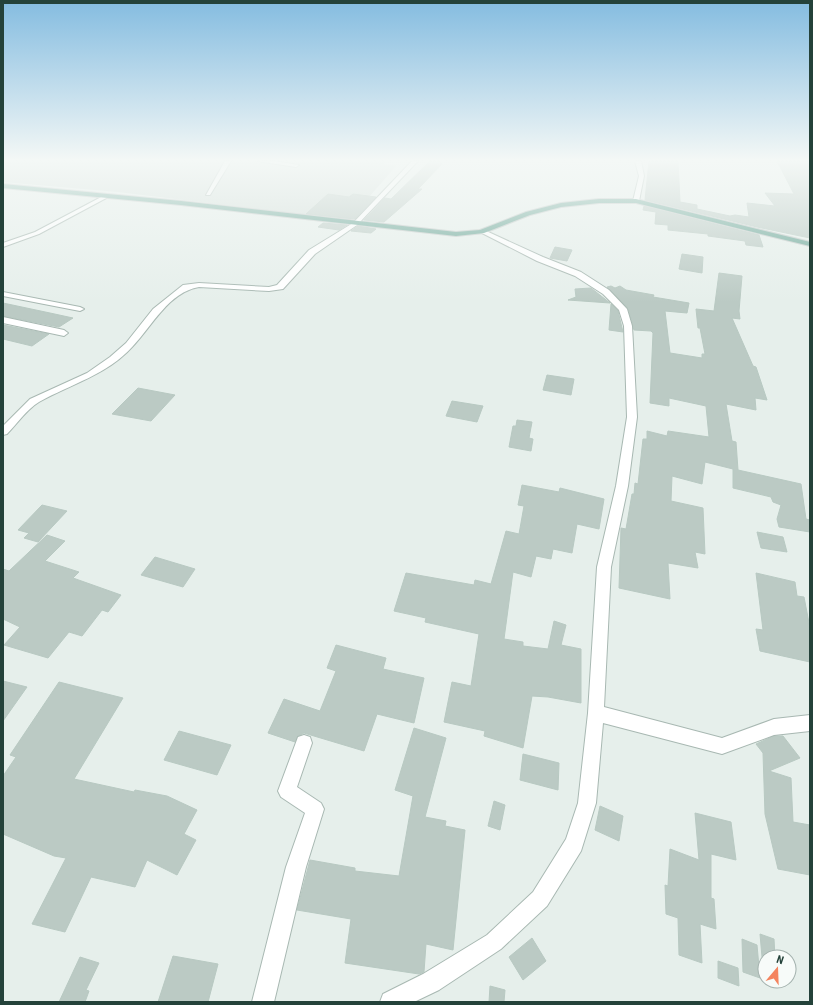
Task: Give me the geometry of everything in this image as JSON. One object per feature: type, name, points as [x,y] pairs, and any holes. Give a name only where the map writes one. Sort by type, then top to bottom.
[{"type":"main road","points":[[212,208],[449,234],[482,231],[536,211],[550,208]]},
{"type":"main road","points":[[664,208],[810,244]]},
{"type":"street","points":[[3,245],[37,233],[84,208]]},
{"type":"street","points":[[3,432],[34,401],[90,375],[113,359],[129,345],[156,311],[180,290],[189,286],[199,285],[269,289],[280,287],[312,252],[354,224],[370,208]]},
{"type":"street","points":[[391,1002],[431,982],[494,942],[540,899],[574,844],[587,802],[596,713],[604,567],[622,486],[632,416],[628,326],[623,309],[606,292],[578,274],[540,259],[482,231]]},
{"type":"street","points":[[3,294],[80,309]]},
{"type":"street","points":[[3,320],[64,333]]},
{"type":"street","points":[[596,713],[722,746],[774,727],[810,723]]},
{"type":"street","points":[[263,1002],[296,867],[315,809],[287,792],[304,743]]},
{"type":"shaded area","points":[[249,208],[360,208],[349,220]]},
{"type":"building","points":[[313,208],[366,208],[355,219],[306,214]]},
{"type":"building","points":[[376,208],[400,208],[384,222],[364,220]]},
{"type":"building","points":[[644,208],[652,208],[759,235],[763,247],[746,245],[745,241],[708,236],[708,234],[668,230],[668,225],[655,224],[656,212],[643,210]]},
{"type":"building","points":[[678,208],[697,208],[730,216],[735,215],[749,217],[748,208],[810,208],[810,238]]},
{"type":"building","points":[[323,223],[347,225],[339,230],[318,227]]},
{"type":"building","points":[[358,226],[376,229],[371,233],[351,231]]},
{"type":"building","points":[[555,247],[572,250],[567,261],[550,258]]},
{"type":"building","points":[[682,254],[703,257],[702,273],[679,269]]},
{"type":"building","points":[[719,273],[742,276],[739,311],[740,319],[732,318],[753,366],[756,367],[767,400],[755,398],[756,410],[726,404],[732,441],[736,442],[738,470],[801,484],[806,519],[810,520],[810,532],[779,527],[777,519],[781,505],[773,502],[771,497],[733,488],[733,469],[705,462],[702,484],[672,476],[671,501],[703,508],[705,554],[695,552],[698,568],[668,563],[670,599],[619,588],[621,528],[626,529],[632,494],[634,494],[635,483],[638,484],[643,439],[647,439],[647,431],[667,436],[668,431],[709,437],[706,406],[669,398],[669,406],[650,403],[653,333],[651,331],[634,330],[628,308],[607,287],[611,286],[615,288],[620,286],[626,290],[654,295],[653,297],[689,303],[687,313],[665,311],[670,353],[702,358],[702,354],[705,354],[700,328],[698,328],[696,309],[714,311]]},
{"type":"building","points":[[591,288],[610,303],[568,300],[576,297],[575,289]]},
{"type":"building","points":[[3,303],[73,318],[59,327],[3,316]]},
{"type":"building","points":[[611,304],[618,311],[623,332],[609,330]]},
{"type":"building","points":[[3,325],[49,334],[32,346],[3,339]]},
{"type":"building","points":[[547,375],[574,379],[571,395],[543,390]]},
{"type":"building","points":[[138,388],[175,395],[151,421],[112,414]]},
{"type":"building","points":[[452,401],[483,406],[477,422],[446,416]]},
{"type":"building","points":[[517,420],[532,422],[529,438],[533,439],[531,451],[509,447],[513,426],[516,426]]},
{"type":"building","points":[[522,485],[559,492],[560,488],[604,499],[599,529],[577,524],[572,553],[553,549],[551,559],[536,556],[531,577],[513,572],[504,639],[523,642],[523,646],[548,649],[554,621],[566,625],[561,645],[581,649],[581,703],[548,697],[532,696],[523,748],[484,736],[485,731],[444,722],[452,682],[471,686],[479,634],[425,622],[426,618],[394,611],[406,573],[474,585],[475,580],[491,584],[506,531],[519,534],[524,506],[518,505]]},
{"type":"building","points":[[42,505],[67,511],[38,542],[24,538],[29,533],[18,530]]},
{"type":"building","points":[[757,532],[783,537],[787,552],[761,548]]},
{"type":"building","points":[[47,535],[65,541],[45,561],[79,572],[73,578],[121,595],[108,612],[102,610],[82,636],[69,632],[48,658],[4,645],[20,627],[3,619],[3,569],[9,571]]},
{"type":"building","points":[[155,557],[195,569],[183,587],[141,575]]},
{"type":"building","points":[[756,573],[795,582],[797,596],[804,597],[810,628],[810,662],[760,651],[756,629],[763,630]]},
{"type":"building","points":[[336,645],[386,658],[383,669],[424,678],[414,723],[377,714],[364,751],[304,733],[298,736],[295,742],[268,733],[284,699],[320,711],[336,671],[327,668]]},
{"type":"building","points":[[3,681],[27,687],[3,721]]},
{"type":"building","points":[[59,682],[123,698],[74,779],[134,792],[135,790],[167,796],[197,810],[184,834],[196,840],[177,875],[147,860],[135,887],[91,877],[65,932],[32,924],[66,858],[54,856],[3,834],[3,776],[16,757],[10,755]]},
{"type":"building","points":[[414,728],[446,738],[425,817],[446,821],[445,826],[465,830],[453,950],[426,944],[424,972],[419,974],[345,963],[351,919],[297,910],[310,860],[355,868],[355,871],[399,876],[413,796],[395,790]]},
{"type":"building","points":[[179,731],[231,745],[217,775],[164,760]]},
{"type":"building","points":[[774,736],[783,736],[800,758],[769,771],[791,778],[793,822],[810,825],[810,875],[778,869],[765,814],[763,753],[756,744]]},
{"type":"building","points":[[523,754],[559,763],[558,790],[520,780]]},
{"type":"building","points":[[494,801],[505,805],[500,830],[488,826]]},
{"type":"building","points":[[600,806],[623,816],[619,841],[595,830]]},
{"type":"building","points":[[695,813],[731,822],[736,860],[711,854],[711,898],[714,899],[716,929],[700,924],[702,963],[679,955],[678,918],[666,914],[665,885],[668,886],[670,849],[699,860]]},
{"type":"building","points":[[760,934],[774,939],[775,949],[761,949]]},
{"type":"building","points":[[532,938],[546,961],[523,980],[509,957]]},
{"type":"building","points":[[742,939],[757,945],[757,949],[757,977],[743,972]]},
{"type":"building","points":[[173,956],[218,964],[208,1002],[158,1002]]},
{"type":"building","points":[[80,957],[99,963],[86,990],[89,991],[85,1002],[59,1002]]},
{"type":"building","points":[[718,961],[738,968],[739,986],[718,978]]},
{"type":"building","points":[[490,986],[505,990],[504,1002],[489,1002]]}]
